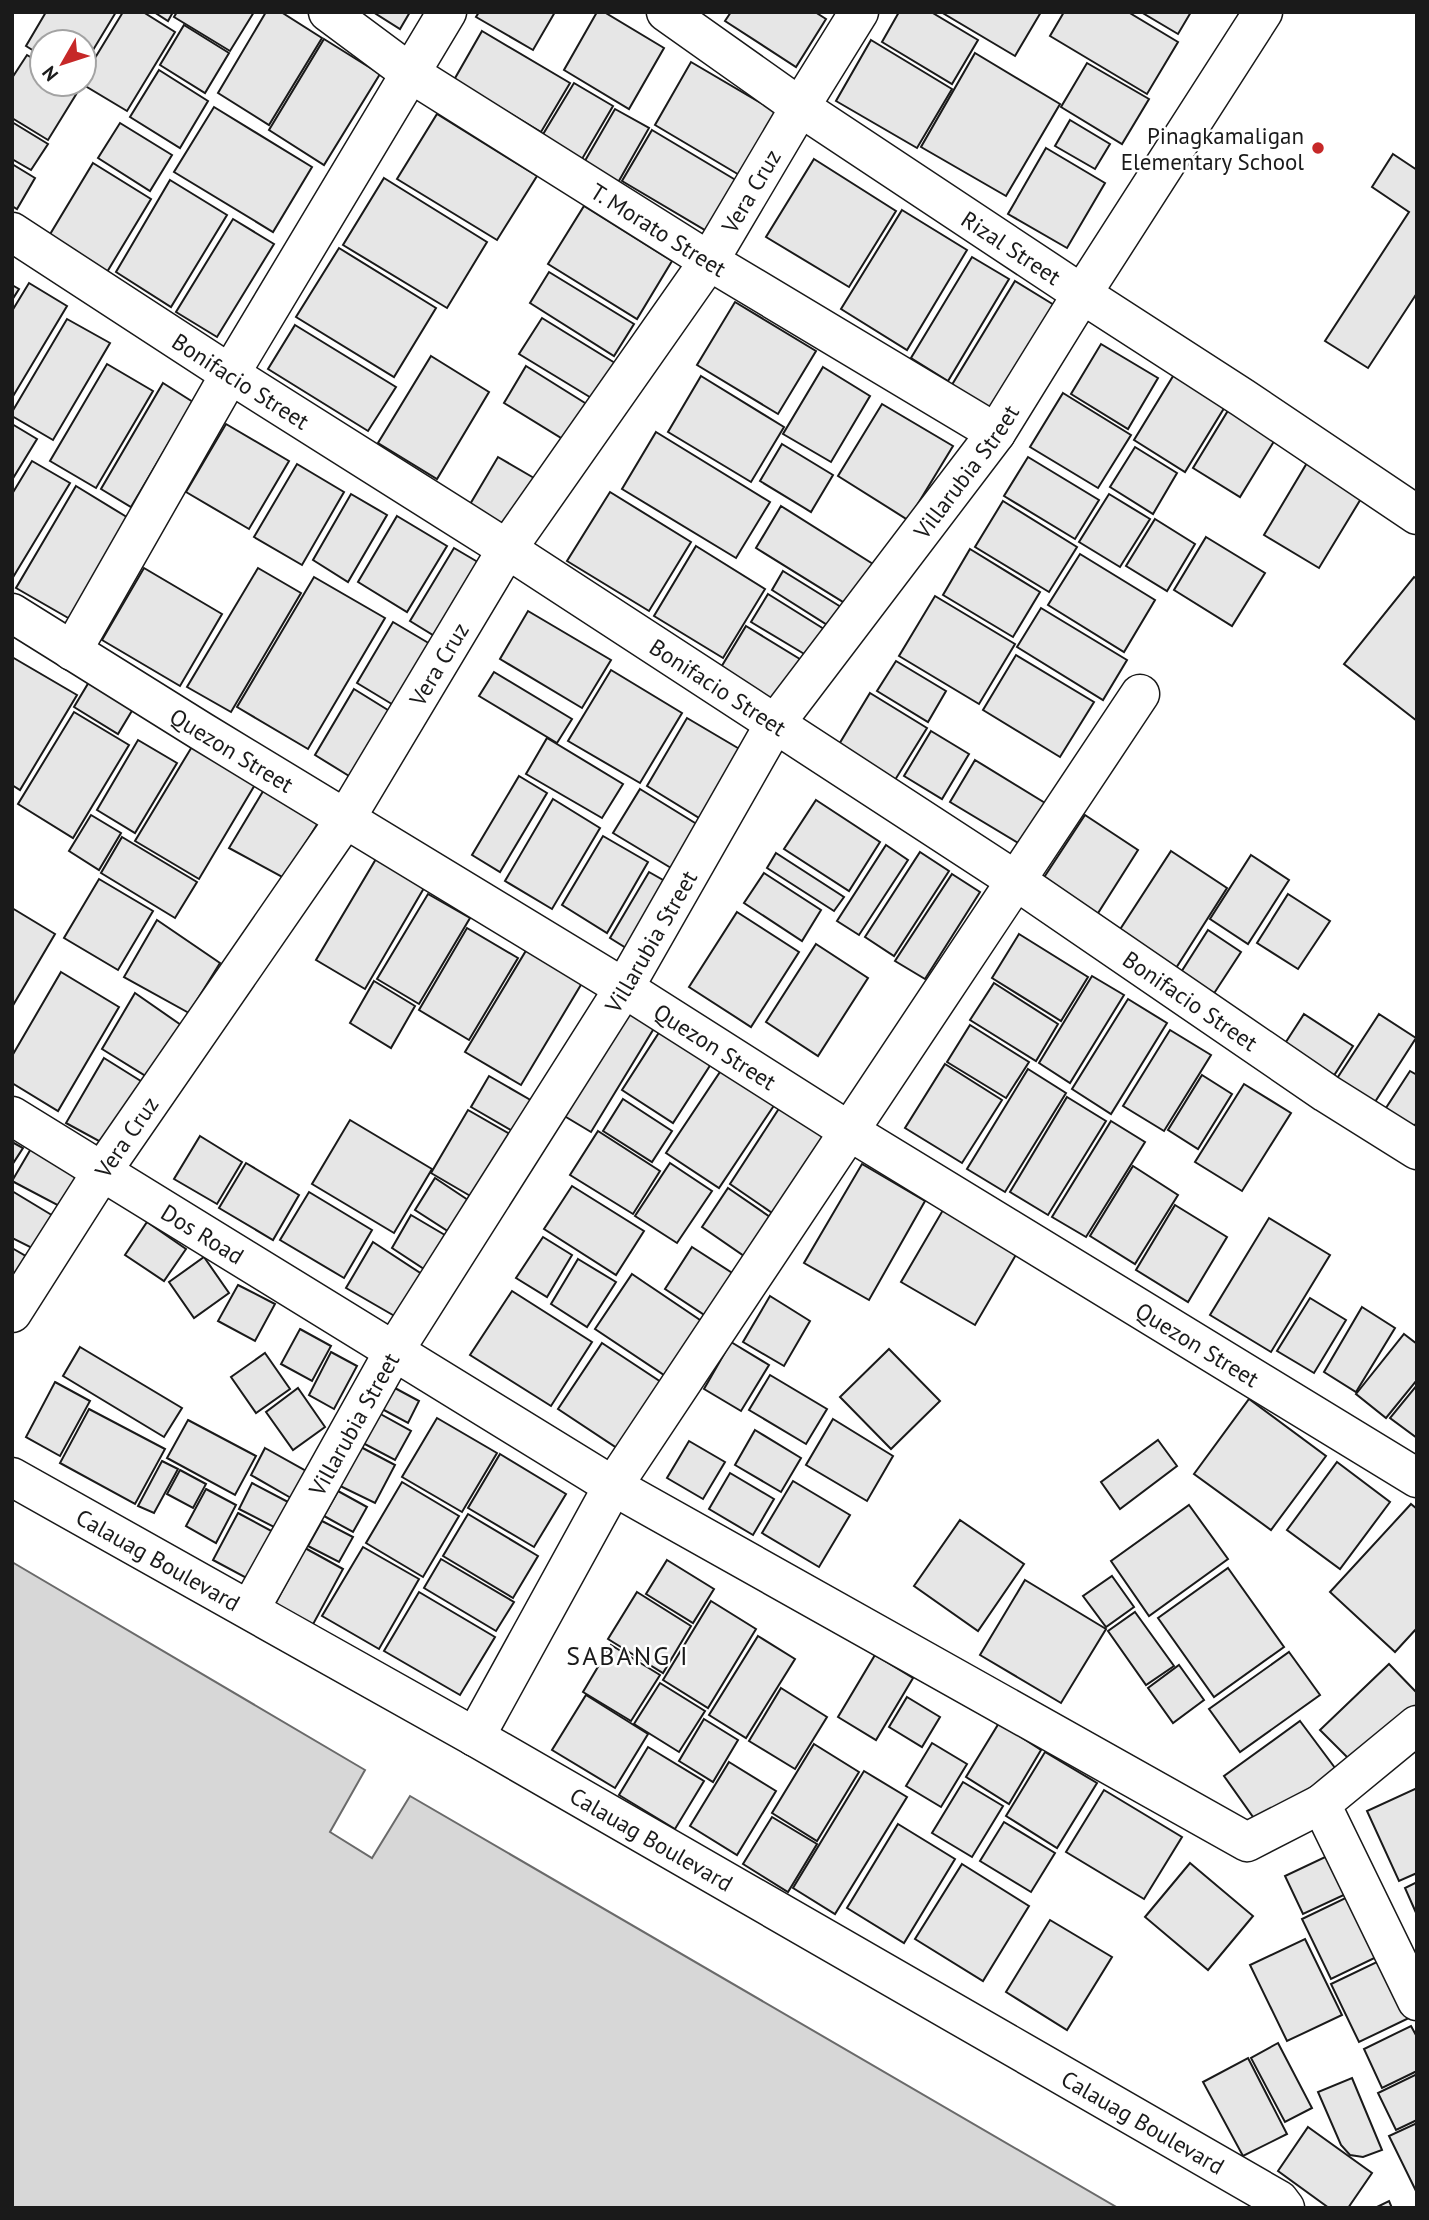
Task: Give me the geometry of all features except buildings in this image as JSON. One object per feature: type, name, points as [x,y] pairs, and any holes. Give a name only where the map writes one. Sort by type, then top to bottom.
[{"type":"street","name":"T. Morato Street","points":[[328,12],[410,73],[709,261],[996,433]]},
{"type":"street","points":[[72,651],[230,374],[447,12]]},
{"type":"street","name":"Rizal Street","points":[[666,12],[800,107],[1082,294],[1263,12]]},
{"type":"street","name":"Vera Cruz","points":[[12,1313],[103,1170],[346,818],[507,549],[709,261],[859,12]]},
{"type":"street","name":"Bonifacio Street","points":[[12,232],[507,549],[1014,880],[1326,1093],[1417,1150]]},
{"type":"street","points":[[1082,294],[1417,515]]},
{"type":"street","name":"Villarubia Street","points":[[250,1609],[394,1350],[624,988],[774,725],[996,433],[1082,294]]},
{"type":"street","name":"Quezon Street","points":[[14,620],[72,651],[624,988],[849,1131],[1417,1478]]},
{"type":"street","points":[[475,1737],[613,1486],[1140,694]]},
{"type":"street","name":"Dos Road","points":[[12,1116],[613,1486],[1247,1842],[1321,1804]]},
{"type":"street","name":"Calauag Boulevard","points":[[12,1477],[475,1737],[1279,2200],[1285,2208]]},
{"type":"street","points":[[1417,1725],[1321,1804],[1417,2001]]},
{"type":"shaded area","points":[[12,1562],[365,1770],[330,1832],[372,1858],[410,1796],[1118,2208],[12,2208]]},
{"type":"place","name":"Pinagkamaligan Elementary School","points":[[1318,148]]},
{"type":"district","name":"SABANG I","points":[[628,1655]]}]
